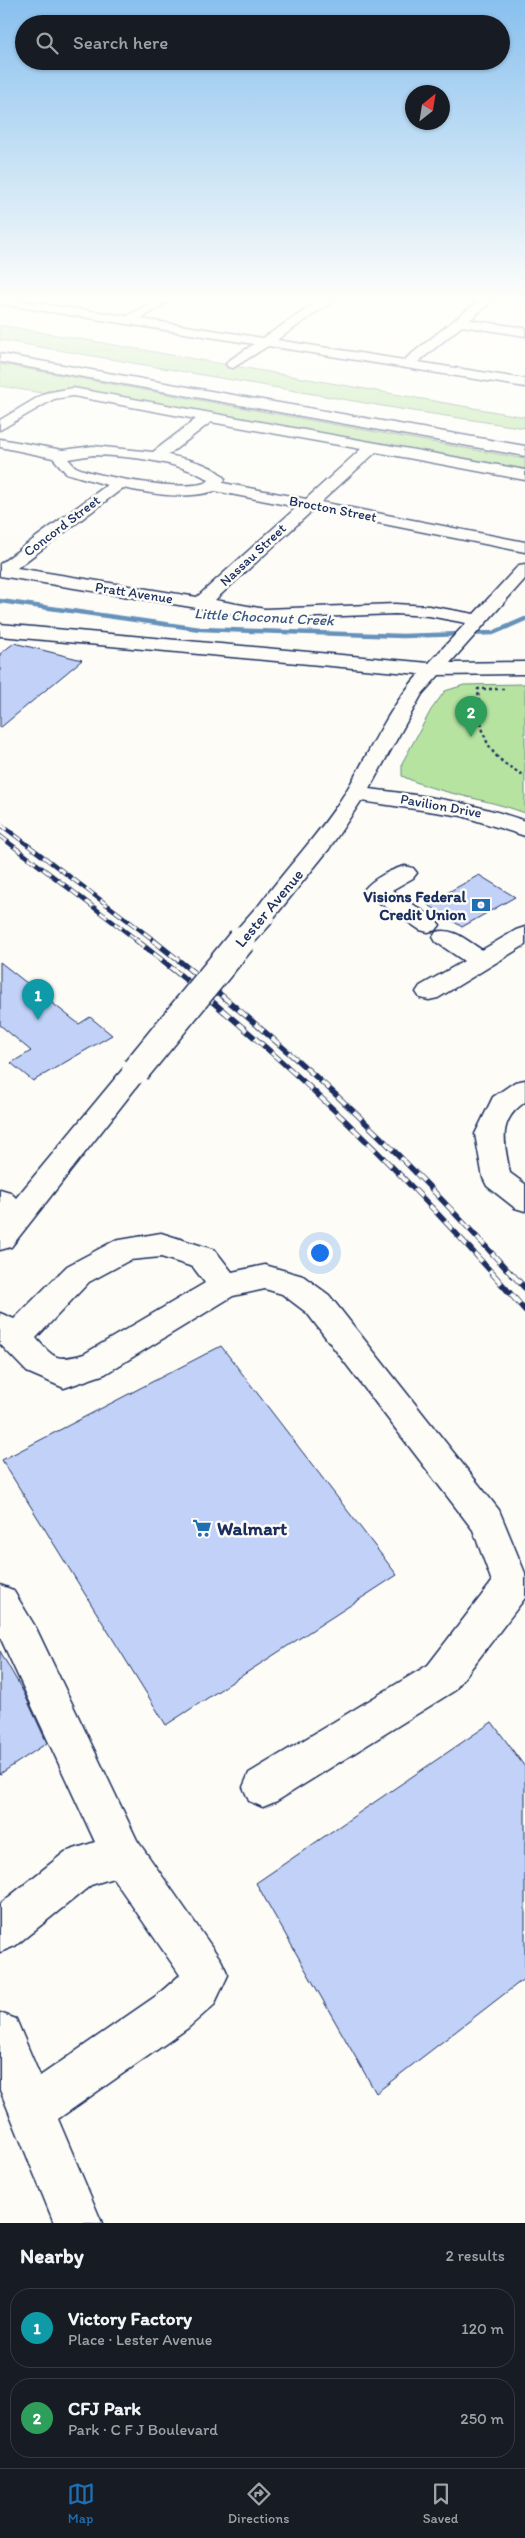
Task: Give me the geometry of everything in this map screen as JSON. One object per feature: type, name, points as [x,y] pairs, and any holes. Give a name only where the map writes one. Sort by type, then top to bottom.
[{"type":"main road","points":[[0,426],[40,402]]},
{"type":"main road","points":[[126,402],[525,475]]},
{"type":"main road","points":[[247,402],[525,451]]},
{"type":"main road","points":[[319,402],[525,437]]},
{"type":"main road","points":[[154,458],[208,417]]},
{"type":"main road","points":[[0,443],[63,455],[71,452],[110,451],[154,458],[202,469],[217,479],[214,486],[204,489],[168,492],[90,477],[71,470],[60,458],[63,455]]},
{"type":"main road","name":"Nassau Street","points":[[200,604],[373,447]]},
{"type":"main road","name":"Concord Street","points":[[1,571],[121,482]]},
{"type":"main road","name":"Brocton Street","points":[[214,486],[525,547]]},
{"type":"main road","name":"Lester Avenue","points":[[6,1219],[136,1070],[212,974],[264,915],[321,844],[355,794],[414,691],[451,648],[525,569]]},
{"type":"main road","name":"Pratt Avenue","points":[[1,571],[265,614],[395,609],[429,611],[475,622]]},
{"type":"main road","points":[[2,632],[433,669],[525,668]]},
{"type":"main road","name":"Pavilion Drive","points":[[355,794],[426,801],[490,815],[525,829]]},
{"type":"main road","points":[[405,874],[376,890],[481,961]]},
{"type":"main road","points":[[429,992],[525,935]]},
{"type":"main road","points":[[525,1089],[502,1104],[489,1134],[497,1178],[525,1200]]},
{"type":"main road","points":[[224,1286],[204,1258],[161,1245],[124,1249],[78,1274],[8,1332],[38,1363],[64,1374],[94,1365],[224,1286],[265,1277],[292,1285],[318,1304],[487,1521],[512,1586],[441,1678],[263,1787]]},
{"type":"main road","points":[[0,1602],[23,1641],[122,1855],[206,1975],[198,1989],[172,2012],[31,2110]]},
{"type":"main road","points":[[0,1931],[80,1867],[122,1855]]},
{"type":"main road","points":[[0,2035],[78,2223]]},
{"type":"path","points":[[506,689],[478,690],[481,729],[494,752],[509,768],[525,776]]},
{"type":"green space","points":[[148,402],[209,402],[525,459],[525,470]]},
{"type":"green space","points":[[358,402],[438,402],[525,417],[525,428]]},
{"type":"green space","points":[[525,684],[525,813],[494,803],[446,792],[402,776],[402,763],[431,710],[445,691],[464,685]]},
{"type":"building","points":[[14,643],[82,660],[0,728],[0,654]]},
{"type":"building","points":[[479,875],[515,897],[462,927],[427,904]]},
{"type":"building","points":[[0,962],[79,1024],[90,1017],[112,1035],[33,1081],[11,1063],[31,1051],[0,1025]]},
{"type":"building","name":"Walmart","points":[[221,1346],[397,1575],[166,1725],[2,1460]]},
{"type":"building","points":[[0,1651],[24,1693],[47,1743],[0,1774]]},
{"type":"building","points":[[492,1722],[525,1767],[525,1978],[376,2093],[256,1883]]},
{"type":"waterway","name":"Little Choconut Creek","points":[[0,601],[200,629],[403,636],[493,633],[525,619]]},
{"type":"railway","points":[[0,824],[155,941]]},
{"type":"railway","points":[[0,836],[138,941]]},
{"type":"railway","points":[[136,940],[231,1017],[322,1099],[410,1185],[494,1275]]},
{"type":"railway","points":[[153,940],[245,1015],[335,1094],[381,1138],[512,1275]]},
{"type":"railway","points":[[492,1273],[525,1310]]},
{"type":"railway","points":[[511,1273],[525,1288]]},
{"type":"place","name":"CFJ Park","points":[[471,737]]},
{"type":"place","name":"Visions Federal Credit Union","points":[[481,905]]},
{"type":"place","name":"Victory Factory","points":[[38,1020]]},
{"type":"place","name":"Walmart","points":[[202,1528]]}]
